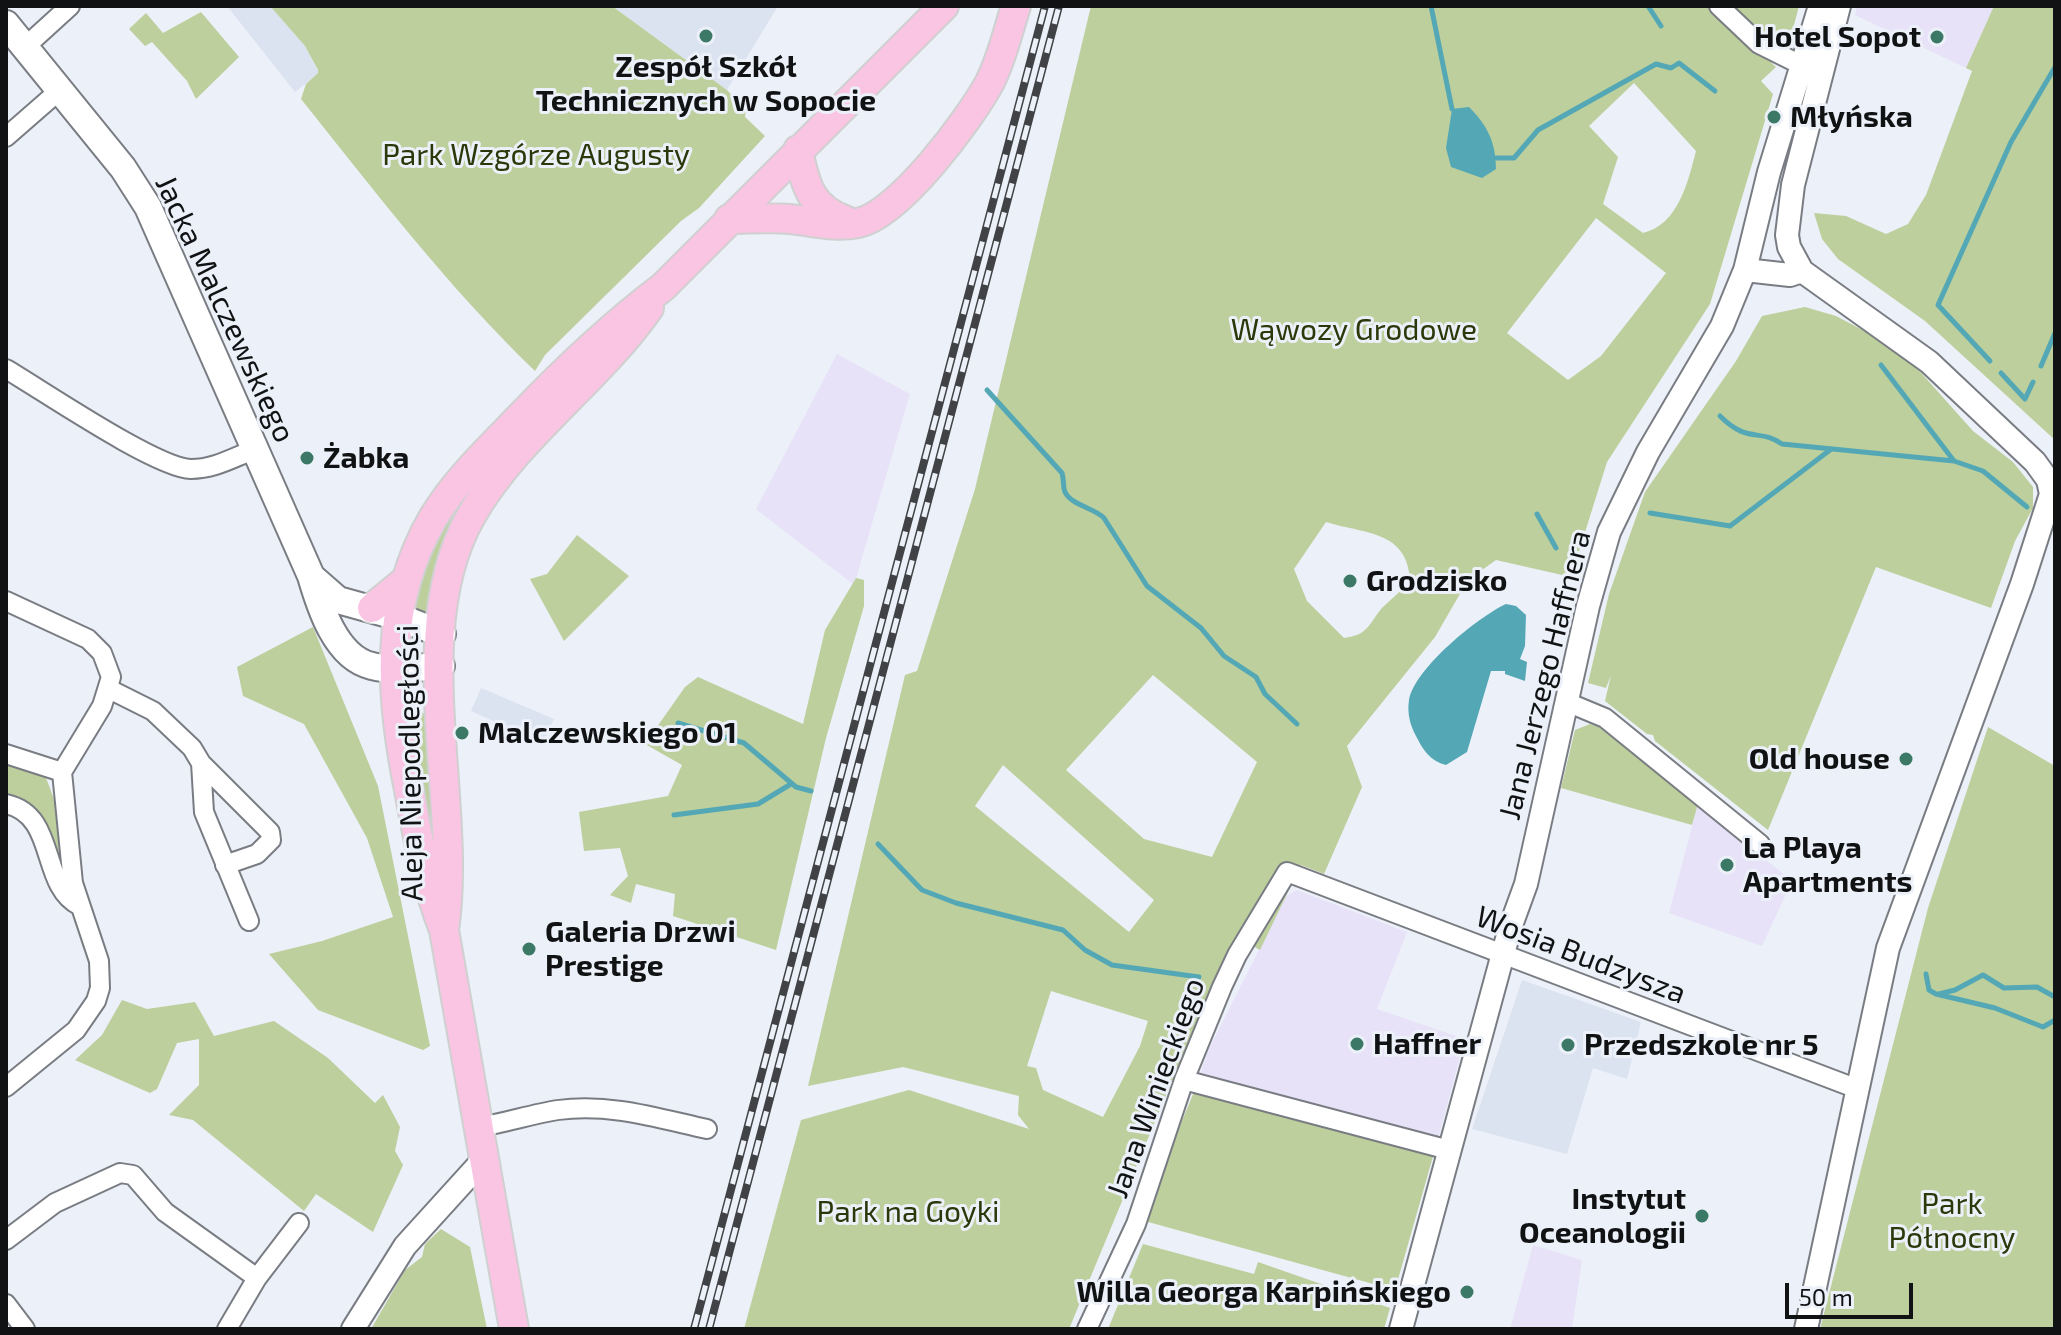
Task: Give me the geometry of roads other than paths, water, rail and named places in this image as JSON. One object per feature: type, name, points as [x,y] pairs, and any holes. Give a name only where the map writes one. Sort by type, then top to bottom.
[{"type":"main road","name":"Aleja Niepodległości","points":[[514,1329],[444,930],[429,894],[393,701],[399,617],[406,580],[433,519],[482,456],[612,326],[663,287],[944,6]]},
{"type":"main road","points":[[729,219],[855,224],[878,216],[894,202],[957,129],[990,82],[1016,6]]},
{"type":"main road","name":"Jacka Malczewskiego","points":[[6,24],[123,168],[148,207],[256,449],[327,620],[355,658],[371,666],[441,666]]},
{"type":"main road","points":[[798,150],[811,199],[830,216],[855,224]]},
{"type":"main road","name":"Aleja Niepodległości","points":[[444,930],[450,887],[440,737],[441,666],[442,606],[450,566],[473,512],[515,458],[627,339],[663,287]]},
{"type":"main road","name":"Jacka Malczewskiego","points":[[311,576],[338,600],[372,608]]},
{"type":"main road","points":[[372,608],[406,580]]},
{"type":"main road","name":"Aleja Niepodległości","points":[[372,608],[399,617]]},
{"type":"main road","points":[[399,617],[442,634]]},
{"type":"street","points":[[25,47],[70,6]]},
{"type":"street","points":[[1719,6],[1750,37],[1803,66]]},
{"type":"street","name":"Jana Jerzego Haffnera","points":[[1401,1329],[1503,954],[1526,884],[1569,703],[1588,606],[1609,532],[1648,452],[1722,326],[1745,270],[1769,172],[1820,6]]},
{"type":"street","points":[[1806,1329],[1855,1088],[1888,948],[2022,584],[2051,494],[2048,480],[2035,462],[1929,362],[1802,271],[1787,235],[1793,185],[1839,6]]},
{"type":"street","points":[[6,137],[61,89]]},
{"type":"street","points":[[1745,270],[1790,275],[1802,271]]},
{"type":"street","points":[[6,369],[145,452],[179,467],[212,467],[256,449]]},
{"type":"street","points":[[6,601],[88,639],[110,667],[109,689],[62,772],[73,883],[102,976],[96,1001],[76,1030],[6,1087]]},
{"type":"street","points":[[109,689],[168,722],[184,737],[201,763],[270,832],[271,840],[257,854],[225,865]]},
{"type":"street","points":[[1569,703],[1605,718],[1760,844]]},
{"type":"street","points":[[6,754],[62,772]]},
{"type":"street","points":[[201,763],[204,812],[249,921]]},
{"type":"street","points":[[6,804],[21,809],[32,820],[43,836],[63,894],[80,906]]},
{"type":"street","name":"Wosia Budzysza","points":[[1287,872],[1855,1088]]},
{"type":"street","name":"Jana Winieckiego","points":[[1087,1329],[1136,1224],[1184,1080],[1237,955],[1287,872]]},
{"type":"street","points":[[1184,1080],[1449,1150]]},
{"type":"street","points":[[479,1127],[557,1110],[587,1108],[627,1110],[707,1129]]},
{"type":"street","points":[[353,1329],[405,1246],[484,1159]]},
{"type":"street","points":[[6,1240],[55,1203],[120,1173],[133,1175],[165,1212],[257,1278]]},
{"type":"street","points":[[227,1329],[257,1278],[299,1223]]},
{"type":"street","points":[[6,1304],[25,1329]]},
{"type":"water","points":[[1469,107],[1486,128],[1494,151],[1496,169],[1482,178],[1451,167],[1446,148],[1452,109]]},
{"type":"water","points":[[1506,604],[1516,606],[1526,615],[1525,646],[1520,659],[1527,662],[1525,681],[1505,674],[1505,671],[1491,671],[1467,752],[1446,765],[1440,763],[1424,750],[1412,728],[1408,705],[1414,687],[1449,645]]},
{"type":"waterway","points":[[1431,6],[1452,109]]},
{"type":"waterway","points":[[1648,6],[1661,26]]},
{"type":"waterway","points":[[1496,158],[1514,158],[1538,130],[1656,64],[1671,68],[1679,63],[1715,91]]},
{"type":"waterway","points":[[1990,361],[1938,305],[2011,142],[2055,67]]},
{"type":"waterway","points":[[2041,366],[2055,333]]},
{"type":"waterway","points":[[1881,365],[1954,461],[1983,471],[2027,507]]},
{"type":"waterway","points":[[2001,373],[2025,399],[2033,382]]},
{"type":"waterway","points":[[987,390],[1062,473],[1068,496],[1104,518],[1147,586],[1201,628],[1224,656],[1256,677],[1265,694],[1297,724]]},
{"type":"waterway","points":[[1720,416],[1738,430],[1782,444],[1954,461]]},
{"type":"waterway","points":[[1650,513],[1730,526],[1830,450]]},
{"type":"waterway","points":[[1537,514],[1556,548]]},
{"type":"waterway","points":[[678,723],[744,743],[796,787],[811,791]]},
{"type":"waterway","points":[[674,815],[758,804],[791,784]]},
{"type":"waterway","points":[[878,844],[922,890],[956,903],[1063,930],[1085,950],[1112,965],[1199,977]]},
{"type":"waterway","points":[[1926,974],[1929,990],[1936,994],[1995,1008],[2043,1027],[2055,1020]]},
{"type":"waterway","points":[[1939,994],[1955,990],[1983,975],[2004,988],[2037,987],[2055,997]]},
{"type":"railway","points":[[694,1329],[1045,6]]},
{"type":"railway","points":[[709,1329],[1059,6]]},
{"type":"place","name":"Zespół Szkół Technicznych w Sopocie","points":[[706,36]]},
{"type":"place","name":"Hotel Sopot","points":[[1937,37]]},
{"type":"place","name":"Młyńska","points":[[1774,117]]},
{"type":"place","name":"Żabka","points":[[307,458]]},
{"type":"place","name":"Grodzisko","points":[[1350,581]]},
{"type":"place","name":"Malczewskiego 01","points":[[462,733]]},
{"type":"place","name":"Old house","points":[[1906,759]]},
{"type":"place","name":"La Playa Apartments","points":[[1727,865]]},
{"type":"place","name":"Galeria Drzwi Prestige","points":[[529,949]]},
{"type":"place","name":"Haffner","points":[[1357,1044]]},
{"type":"place","name":"Przedszkole nr 5","points":[[1568,1045]]},
{"type":"place","name":"Instytut Oceanologii","points":[[1702,1216]]},
{"type":"place","name":"Willa Georga Karpińskiego","points":[[1467,1292]]},
{"type":"park label","name":"Park Wzgórze Augusty","points":[[536,155]]},
{"type":"park label","name":"Wąwozy Grodowe","points":[[1354,330]]},
{"type":"park label","name":"Park na Goyki","points":[[908,1212]]},
{"type":"park label","name":"Park Północny","points":[[1952,1221]]}]
